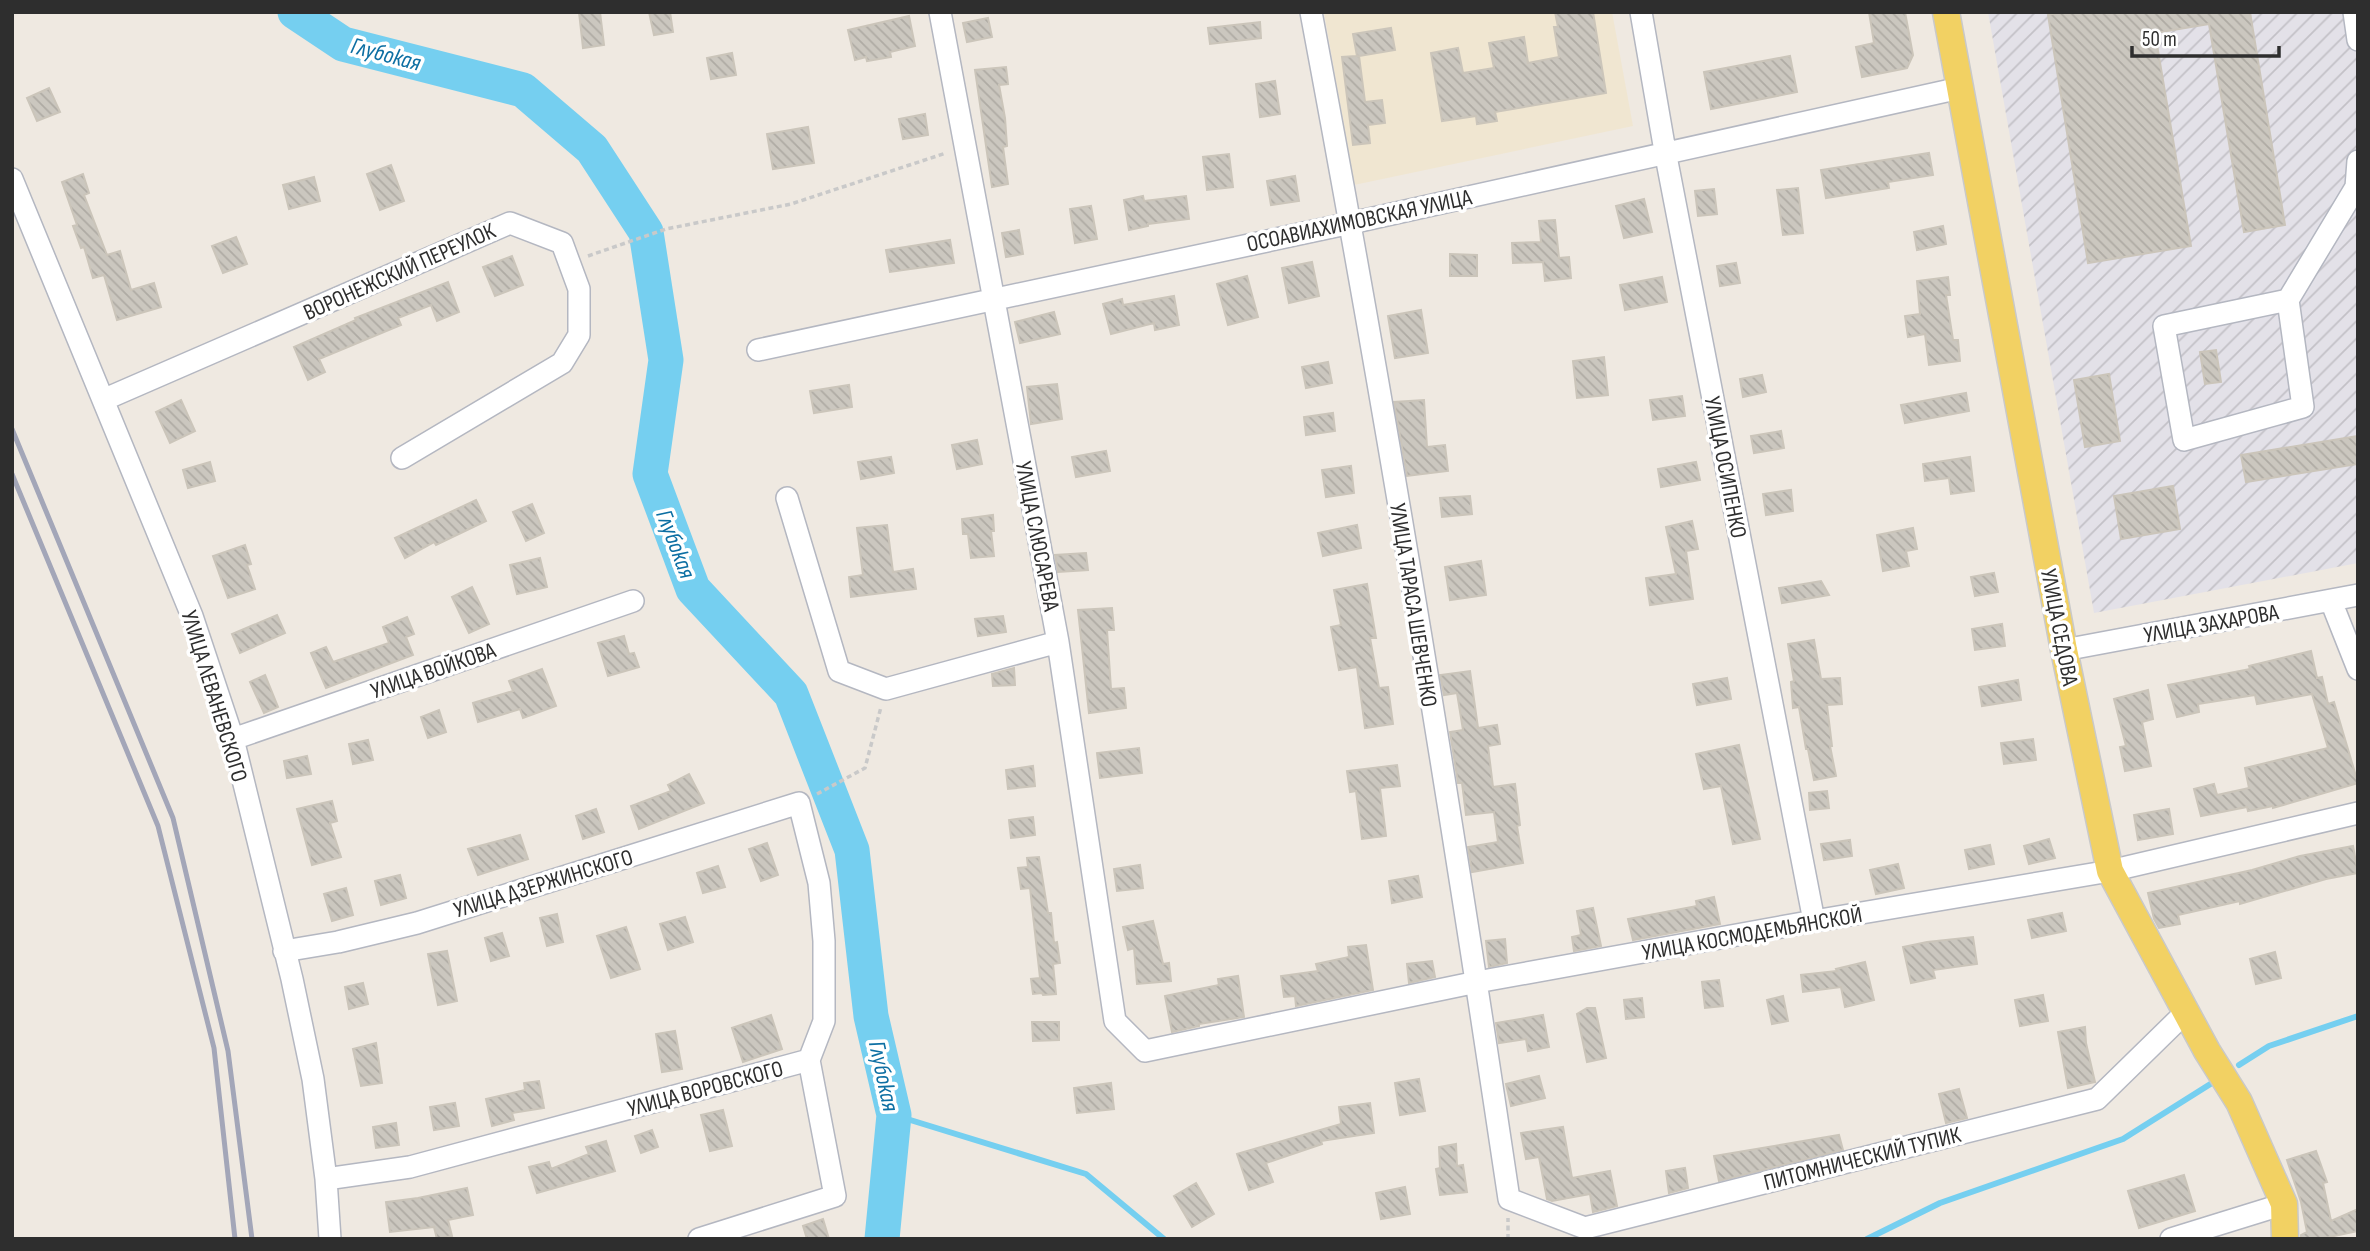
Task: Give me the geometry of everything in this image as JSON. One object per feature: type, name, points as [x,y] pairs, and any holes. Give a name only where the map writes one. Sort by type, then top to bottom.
[{"type":"main road","name":"УЛИЦА СЕДОВА","points":[[1946,12],[2064,650],[2110,871],[2207,1051],[2239,1102],[2284,1204]]},
{"type":"main road","points":[[2284,1204],[2285,1239]]},
{"type":"street","name":"УЛИЦА СЛЮСАРЕВА","points":[[940,12],[1058,642],[1115,1021],[1145,1051]]},
{"type":"street","name":"УЛИЦА ТАРАСА ШЕВЧЕНКО","points":[[1311,12],[1350,222],[1477,982],[1509,1199]]},
{"type":"street","name":"УЛИЦА ОСИПЕНКО","points":[[1641,12],[1665,151],[1814,921]]},
{"type":"street","points":[[2354,12],[2358,40]]},
{"type":"street","name":"ОСОАВИАХИМОВСКАЯ УЛИЦА","points":[[758,350],[1960,88]]},
{"type":"street","points":[[2288,300],[2164,326],[2184,440],[2303,407],[2288,300],[2356,187],[2358,161]]},
{"type":"street","name":"УЛИЦА ЛЕВАНЕВСКОГО","points":[[12,179],[192,616],[233,739],[313,1079],[326,1179],[330,1239]]},
{"type":"street","name":"ВОРОНЕЖСКИЙ ПЕРЕУЛОК","points":[[103,400],[510,223],[562,243],[579,289],[579,335],[562,363],[402,458]]},
{"type":"street","points":[[787,498],[839,671],[886,689],[1058,642]]},
{"type":"street","name":"УЛИЦА ЗАХАРОВА","points":[[2064,650],[2358,595]]},
{"type":"street","name":"УЛИЦА ВОЙКОВА","points":[[233,739],[633,601]]},
{"type":"street","points":[[2331,601],[2358,669]]},
{"type":"street","points":[[799,803],[818,883],[824,941],[824,1021],[809,1060]]},
{"type":"street","name":"УЛИЦА ДЗЕРЖИНСКОГО","points":[[284,951],[338,942],[417,923],[799,803]]},
{"type":"street","name":"УЛИЦА КОСМОДЕМЬЯНСКОЙ","points":[[1145,1051],[1477,982],[2110,871],[2358,813]]},
{"type":"street","name":"ПИТОМНИЧЕСКИЙ ТУПИК","points":[[1509,1199],[1585,1227],[2097,1100],[2186,1012]]},
{"type":"street","name":"УЛИЦА ВОРОВСКОГО","points":[[326,1179],[410,1167],[809,1060],[835,1196],[699,1239]]},
{"type":"street","points":[[2171,1239],[2284,1204]]},
{"type":"path","points":[[607,251],[666,229],[791,204],[965,147]]},
{"type":"path","points":[[799,803],[865,768],[886,689]]},
{"type":"shaded area","points":[[1324,12],[1612,12],[1633,126],[1354,185]]},
{"type":"shaded area","points":[[1988,12],[2358,12],[2358,563],[2094,613]]},
{"type":"building","points":[[579,12],[600,12],[604,45],[583,48]]},
{"type":"building","points":[[649,12],[670,12],[673,32],[654,35]]},
{"type":"building","points":[[1555,12],[1593,12],[1606,93],[1495,112],[1497,121],[1477,124],[1476,116],[1442,121],[1431,53],[1458,48],[1463,73],[1494,68],[1489,43],[1524,37],[1528,63],[1559,57],[1554,27],[1558,27]]},
{"type":"building","points":[[1869,12],[1905,12],[1913,55],[1907,68],[1862,77],[1856,47],[1874,43]]},
{"type":"building","points":[[2062,12],[2250,12],[2285,225],[2244,232],[2209,24],[2155,33],[2191,246],[2088,263],[2048,15]]},
{"type":"building","points":[[909,16],[915,46],[890,52],[891,57],[855,60],[848,30]]},
{"type":"building","points":[[988,18],[992,37],[967,42],[963,23]]},
{"type":"building","points":[[1260,22],[1261,38],[1210,44],[1208,28]]},
{"type":"building","points":[[1391,28],[1395,50],[1359,56],[1365,102],[1382,100],[1385,123],[1368,125],[1370,143],[1353,145],[1342,57],[1357,56],[1353,34]]},
{"type":"building","points":[[732,53],[736,75],[711,79],[707,58]]},
{"type":"building","points":[[1790,56],[1797,92],[1711,109],[1704,72]]},
{"type":"building","points":[[1006,67],[1008,84],[999,85],[1005,118],[1007,146],[1003,147],[1008,184],[992,187],[975,70]]},
{"type":"building","points":[[1275,81],[1280,114],[1260,117],[1256,84]]},
{"type":"building","points":[[49,88],[60,112],[37,121],[27,98]]},
{"type":"building","points":[[925,114],[928,135],[903,139],[899,119]]},
{"type":"building","points":[[808,127],[814,163],[773,169],[767,134]]},
{"type":"building","points":[[1929,153],[1933,175],[1888,182],[1889,188],[1826,198],[1821,170]]},
{"type":"building","points":[[1229,154],[1233,187],[1207,190],[1203,157]]},
{"type":"building","points":[[391,165],[404,201],[380,210],[367,174]]},
{"type":"building","points":[[83,174],[89,193],[84,195],[107,255],[120,251],[131,290],[154,283],[161,307],[117,320],[104,275],[93,278],[84,247],[81,248],[73,226],[77,225],[62,182]]},
{"type":"building","points":[[1295,176],[1299,201],[1271,205],[1267,181]]},
{"type":"building","points":[[314,177],[320,201],[289,209],[283,185]]},
{"type":"building","points":[[1798,188],[1803,233],[1783,235],[1777,190]]},
{"type":"building","points":[[1714,189],[1717,214],[1698,216],[1695,191]]},
{"type":"building","points":[[1143,196],[1144,201],[1186,196],[1189,219],[1148,224],[1129,230],[1124,200]]},
{"type":"building","points":[[1644,199],[1652,232],[1624,238],[1616,206]]},
{"type":"building","points":[[1091,206],[1097,239],[1075,243],[1070,209]]},
{"type":"building","points":[[1555,220],[1559,258],[1569,257],[1571,278],[1545,281],[1543,262],[1513,263],[1512,243],[1541,242],[1539,221]]},
{"type":"building","points":[[1943,226],[1946,244],[1917,250],[1914,232]]},
{"type":"building","points":[[1019,230],[1023,254],[1006,257],[1002,233]]},
{"type":"building","points":[[236,237],[247,264],[223,273],[212,246]]},
{"type":"building","points":[[950,240],[954,263],[890,272],[886,250]]},
{"type":"building","points":[[1450,254],[1477,255],[1477,276],[1450,276]]},
{"type":"building","points":[[512,256],[523,285],[495,296],[483,267]]},
{"type":"building","points":[[1312,262],[1319,296],[1289,303],[1282,268]]},
{"type":"building","points":[[1736,263],[1740,283],[1720,286],[1717,266]]},
{"type":"building","points":[[1247,276],[1258,317],[1228,325],[1217,284]]},
{"type":"building","points":[[1662,277],[1667,302],[1625,310],[1620,285]]},
{"type":"building","points":[[1948,277],[1950,295],[1946,295],[1953,340],[1958,340],[1960,361],[1929,365],[1925,334],[1908,337],[1905,316],[1920,314],[1917,281]]},
{"type":"building","points":[[448,282],[459,312],[437,321],[431,305],[398,318],[401,325],[319,359],[325,372],[308,380],[294,347],[356,320],[355,318]]},
{"type":"building","points":[[1174,296],[1179,325],[1155,330],[1154,323],[1111,334],[1103,304],[1122,299],[1123,305]]},
{"type":"building","points":[[1421,310],[1428,353],[1395,358],[1388,316]]},
{"type":"building","points":[[1054,312],[1060,334],[1020,343],[1015,322]]},
{"type":"building","points":[[2216,350],[2221,382],[2205,384],[2200,352]]},
{"type":"building","points":[[1604,357],[1608,395],[1577,398],[1573,361]]},
{"type":"building","points":[[1328,362],[1332,383],[1306,388],[1302,367]]},
{"type":"building","points":[[2109,374],[2120,441],[2085,447],[2074,380]]},
{"type":"building","points":[[1762,375],[1766,392],[1743,397],[1740,379]]},
{"type":"building","points":[[1057,384],[1062,419],[1031,424],[1027,387]]},
{"type":"building","points":[[849,385],[852,407],[814,413],[810,391]]},
{"type":"building","points":[[1966,393],[1969,411],[1905,423],[1901,405]]},
{"type":"building","points":[[1682,396],[1685,416],[1653,420],[1650,400]]},
{"type":"building","points":[[181,400],[195,431],[170,443],[156,412]]},
{"type":"building","points":[[1424,400],[1427,447],[1445,445],[1448,471],[1407,476],[1394,402]]},
{"type":"building","points":[[1333,413],[1335,431],[1306,435],[1304,417]]},
{"type":"building","points":[[1781,431],[1784,448],[1754,453],[1751,436]]},
{"type":"building","points":[[2358,436],[2358,464],[2246,482],[2241,455]]},
{"type":"building","points":[[977,440],[982,464],[957,469],[952,445]]},
{"type":"building","points":[[1106,451],[1110,471],[1076,477],[1072,457]]},
{"type":"building","points":[[891,457],[894,473],[861,479],[858,462]]},
{"type":"building","points":[[1970,457],[1974,491],[1951,494],[1949,478],[1925,481],[1923,464]]},
{"type":"building","points":[[210,462],[215,481],[188,488],[183,470]]},
{"type":"building","points":[[1696,462],[1700,480],[1661,487],[1658,469]]},
{"type":"building","points":[[1351,466],[1354,493],[1326,497],[1322,470]]},
{"type":"building","points":[[2173,486],[2180,529],[2121,539],[2114,496]]},
{"type":"building","points":[[1791,490],[1793,511],[1766,515],[1763,494]]},
{"type":"building","points":[[1470,496],[1472,514],[1442,517],[1440,498]]},
{"type":"building","points":[[476,500],[486,521],[436,545],[434,542],[405,558],[395,538]]},
{"type":"building","points":[[532,504],[544,533],[526,541],[513,512]]},
{"type":"building","points":[[993,515],[994,531],[991,531],[994,556],[971,558],[968,534],[963,534],[962,519]]},
{"type":"building","points":[[1692,521],[1698,549],[1686,551],[1693,599],[1650,605],[1646,578],[1676,574],[1666,527]]},
{"type":"building","points":[[887,525],[893,572],[913,569],[916,589],[851,597],[849,577],[863,575],[857,528]]},
{"type":"building","points":[[1357,525],[1361,548],[1323,556],[1318,533]]},
{"type":"building","points":[[1913,528],[1917,549],[1906,551],[1909,566],[1883,571],[1877,535]]},
{"type":"building","points":[[245,545],[251,564],[247,565],[255,589],[228,598],[213,556]]},
{"type":"building","points":[[1086,553],[1088,570],[1058,572],[1055,555]]},
{"type":"building","points":[[540,558],[547,587],[517,594],[510,565]]},
{"type":"building","points":[[1481,561],[1486,595],[1450,600],[1445,567]]},
{"type":"building","points":[[1994,573],[1998,592],[1975,596],[1971,577]]},
{"type":"building","points":[[1821,581],[1829,595],[1782,603],[1779,588]]},
{"type":"building","points":[[1367,584],[1376,638],[1370,638],[1379,688],[1388,687],[1393,724],[1365,728],[1357,667],[1339,670],[1331,627],[1341,625],[1334,590]]},
{"type":"building","points":[[472,587],[489,624],[469,633],[452,597]]},
{"type":"building","points":[[1112,608],[1114,630],[1107,630],[1111,689],[1124,688],[1126,708],[1089,713],[1078,610]]},
{"type":"building","points":[[277,615],[285,633],[240,653],[232,634]]},
{"type":"building","points":[[1003,616],[1006,632],[978,636],[975,619]]},
{"type":"building","points":[[407,617],[414,634],[406,637],[413,655],[326,688],[311,653],[326,647],[333,662],[389,643],[383,627]]},
{"type":"building","points":[[2002,624],[2005,646],[1975,650],[1972,629]]},
{"type":"building","points":[[624,636],[629,654],[634,653],[639,667],[608,676],[598,643]]},
{"type":"building","points":[[1814,640],[1821,679],[1840,678],[1842,704],[1827,705],[1830,746],[1836,776],[1814,780],[1799,707],[1793,708],[1791,682],[1794,681],[1788,644]]},
{"type":"building","points":[[2311,651],[2317,678],[2322,677],[2328,704],[2334,702],[2358,783],[2273,808],[2248,811],[2247,807],[2201,816],[2194,789],[2214,784],[2217,795],[2249,788],[2245,768],[2328,748],[2312,694],[2257,704],[2255,695],[2198,704],[2199,712],[2177,717],[2168,685],[2250,669],[2249,666]]},
{"type":"building","points":[[1014,668],[1015,685],[993,686],[992,674]]},
{"type":"building","points":[[542,669],[556,706],[523,718],[520,709],[478,722],[473,703],[513,691],[509,681]]},
{"type":"building","points":[[1470,671],[1478,728],[1497,725],[1500,744],[1488,746],[1493,787],[1515,784],[1520,825],[1517,826],[1523,863],[1472,872],[1468,847],[1498,842],[1494,812],[1466,815],[1462,783],[1458,783],[1450,732],[1463,730],[1457,693],[1444,695],[1440,675]]},
{"type":"building","points":[[265,675],[278,707],[264,713],[250,682]]},
{"type":"building","points":[[1727,678],[1731,699],[1697,705],[1693,684]]},
{"type":"building","points":[[2018,680],[2021,700],[1982,706],[1979,687]]},
{"type":"building","points":[[2148,690],[2153,719],[2142,722],[2151,766],[2125,771],[2120,747],[2126,746],[2114,699]]},
{"type":"building","points":[[439,710],[446,732],[428,738],[421,717]]},
{"type":"building","points":[[2033,739],[2036,760],[2004,764],[2001,743]]},
{"type":"building","points":[[368,740],[373,760],[353,764],[349,744]]},
{"type":"building","points":[[1739,745],[1760,839],[1733,844],[1721,786],[1704,789],[1696,754]]},
{"type":"building","points":[[1139,748],[1142,773],[1100,778],[1097,753]]},
{"type":"building","points":[[307,756],[311,774],[287,778],[284,761]]},
{"type":"building","points":[[1397,765],[1400,786],[1380,788],[1386,836],[1362,839],[1356,791],[1350,792],[1347,771]]},
{"type":"building","points":[[1033,766],[1035,786],[1008,789],[1006,770]]},
{"type":"building","points":[[689,774],[704,803],[639,829],[631,806],[671,791],[668,785]]},
{"type":"building","points":[[1827,791],[1829,808],[1810,810],[1809,793]]},
{"type":"building","points":[[332,801],[337,821],[330,823],[341,857],[312,865],[297,809]]},
{"type":"building","points":[[596,809],[604,832],[583,839],[576,816]]},
{"type":"building","points":[[2169,809],[2173,834],[2138,840],[2134,815]]},
{"type":"building","points":[[1033,817],[1035,835],[1011,838],[1009,820]]},
{"type":"building","points":[[520,835],[528,859],[478,875],[468,849]]},
{"type":"building","points":[[2049,839],[2055,858],[2029,864],[2024,846]]},
{"type":"building","points":[[1850,840],[1852,856],[1824,860],[1821,844]]},
{"type":"building","points":[[767,843],[778,875],[761,881],[749,849]]},
{"type":"building","points":[[1990,845],[1994,864],[1969,869],[1965,850]]},
{"type":"building","points":[[2353,846],[2358,873],[2326,879],[2240,904],[2240,901],[2178,915],[2180,924],[2159,928],[2154,919],[2148,893]]},
{"type":"building","points":[[1039,857],[1060,963],[1053,964],[1056,994],[1043,995],[1033,994],[1031,979],[1040,978],[1030,888],[1021,889],[1018,868],[1028,867],[1027,858]]},
{"type":"building","points":[[1898,864],[1904,888],[1876,894],[1870,870]]},
{"type":"building","points":[[1140,865],[1143,888],[1117,891],[1114,869]]},
{"type":"building","points":[[718,866],[725,887],[703,893],[697,873]]},
{"type":"building","points":[[400,875],[406,898],[381,905],[375,881]]},
{"type":"building","points":[[1418,876],[1422,897],[1392,903],[1389,881]]},
{"type":"building","points":[[346,888],[353,915],[332,921],[324,894]]},
{"type":"building","points":[[1714,897],[1720,924],[1633,940],[1628,919],[1697,906],[1696,901]]},
{"type":"building","points":[[1593,908],[1601,946],[1574,951],[1572,937],[1581,935],[1577,911]]},
{"type":"building","points":[[2062,913],[2066,931],[2032,938],[2028,920]]},
{"type":"building","points":[[557,914],[563,942],[547,946],[540,918]]},
{"type":"building","points":[[685,917],[693,942],[668,950],[660,924]]},
{"type":"building","points":[[1153,921],[1163,964],[1169,963],[1171,981],[1137,984],[1134,948],[1128,950],[1123,927]]},
{"type":"building","points":[[626,927],[640,969],[611,978],[597,936]]},
{"type":"building","points":[[502,933],[509,956],[491,961],[485,938]]},
{"type":"building","points":[[1973,937],[1977,964],[1933,970],[1935,978],[1911,983],[1903,947]]},
{"type":"building","points":[[1505,939],[1507,963],[1489,967],[1486,941]]},
{"type":"building","points":[[1366,945],[1373,990],[1296,1006],[1295,996],[1284,997],[1281,976],[1318,971],[1316,964],[1349,957],[1348,947]]},
{"type":"building","points":[[447,951],[457,1001],[438,1005],[428,954]]},
{"type":"building","points":[[2275,952],[2281,978],[2256,984],[2250,959]]},
{"type":"building","points":[[1432,961],[1435,977],[1409,983],[1407,964]]},
{"type":"building","points":[[1865,962],[1874,1000],[1845,1007],[1841,987],[1803,992],[1801,975],[1837,971],[1836,969]]},
{"type":"building","points":[[1238,976],[1244,1017],[1199,1024],[1172,1032],[1165,996],[1219,985],[1218,979]]},
{"type":"building","points":[[1719,980],[1723,1006],[1705,1008],[1702,982]]},
{"type":"building","points":[[363,983],[368,1004],[349,1009],[345,987]]},
{"type":"building","points":[[2043,995],[2048,1021],[2020,1026],[2015,1000]]},
{"type":"building","points":[[1783,996],[1788,1021],[1772,1024],[1767,1000]]},
{"type":"building","points":[[1642,998],[1644,1017],[1626,1019],[1624,1000]]},
{"type":"building","points":[[1587,1008],[1595,1008],[1606,1058],[1587,1062],[1577,1014]]},
{"type":"building","points":[[771,1015],[782,1049],[743,1062],[732,1028]]},
{"type":"building","points":[[1543,1015],[1549,1047],[1528,1051],[1526,1039],[1499,1043],[1496,1023]]},
{"type":"building","points":[[1032,1022],[1059,1022],[1059,1040],[1033,1041]]},
{"type":"building","points":[[2085,1027],[2095,1082],[2068,1088],[2058,1032]]},
{"type":"building","points":[[675,1031],[682,1069],[662,1072],[656,1034]]},
{"type":"building","points":[[376,1043],[382,1083],[361,1086],[353,1049]]},
{"type":"building","points":[[1539,1076],[1545,1098],[1511,1106],[1506,1084]]},
{"type":"building","points":[[1419,1079],[1425,1111],[1400,1115],[1395,1083]]},
{"type":"building","points":[[539,1081],[544,1108],[512,1113],[514,1120],[492,1126],[486,1099],[525,1090],[524,1083]]},
{"type":"building","points":[[1111,1083],[1114,1109],[1077,1113],[1074,1088]]},
{"type":"building","points":[[1959,1089],[1967,1118],[1946,1123],[1939,1094]]},
{"type":"building","points":[[455,1103],[459,1126],[434,1130],[430,1107]]},
{"type":"building","points":[[1370,1103],[1374,1133],[1321,1141],[1322,1144],[1266,1163],[1273,1182],[1249,1190],[1237,1154],[1341,1124],[1339,1107]]},
{"type":"building","points":[[723,1110],[732,1146],[710,1151],[701,1115]]},
{"type":"building","points":[[396,1123],[399,1145],[376,1148],[373,1127]]},
{"type":"building","points":[[1563,1127],[1572,1178],[1610,1171],[1617,1206],[1593,1212],[1590,1194],[1552,1201],[1547,1199],[1539,1157],[1526,1159],[1521,1133]]},
{"type":"building","points":[[652,1130],[658,1147],[641,1153],[635,1136]]},
{"type":"building","points":[[1839,1135],[1843,1150],[1719,1181],[1714,1156]]},
{"type":"building","points":[[606,1141],[615,1171],[537,1193],[529,1167],[549,1162],[551,1169],[589,1154],[586,1147]]},
{"type":"building","points":[[1456,1144],[1457,1166],[1463,1165],[1467,1192],[1440,1195],[1436,1169],[1440,1168],[1439,1147]]},
{"type":"building","points":[[2316,1151],[2327,1182],[2323,1183],[2331,1221],[2358,1209],[2358,1231],[2320,1239],[2301,1239],[2301,1235],[2307,1232],[2301,1202],[2287,1160]]},
{"type":"building","points":[[1685,1168],[1688,1188],[1669,1193],[1666,1171]]},
{"type":"building","points":[[2184,1175],[2195,1211],[2139,1228],[2128,1191]]},
{"type":"building","points":[[1196,1183],[1214,1214],[1192,1227],[1174,1196]]},
{"type":"building","points":[[1405,1187],[1410,1214],[1381,1219],[1376,1193]]},
{"type":"building","points":[[467,1188],[473,1215],[448,1220],[452,1236],[437,1239],[434,1227],[390,1232],[386,1202]]},
{"type":"building","points":[[823,1219],[829,1239],[807,1239],[803,1226]]},
{"type":"waterway","name":"Глубокая","points":[[295,12],[343,44],[523,90],[592,149],[646,232],[666,360],[650,474],[693,589],[791,694],[852,850],[871,1016],[894,1115],[882,1239]]},
{"type":"waterway","points":[[2239,1065],[2269,1046],[2358,1016]]},
{"type":"waterway","points":[[1867,1239],[1940,1203],[2123,1139],[2212,1083]]},
{"type":"waterway","points":[[894,1115],[1086,1174],[1164,1239]]},
{"type":"railway","points":[[12,429],[173,818],[228,1051],[252,1239]]},
{"type":"railway","points":[[12,474],[158,826],[214,1048],[235,1239]]}]
